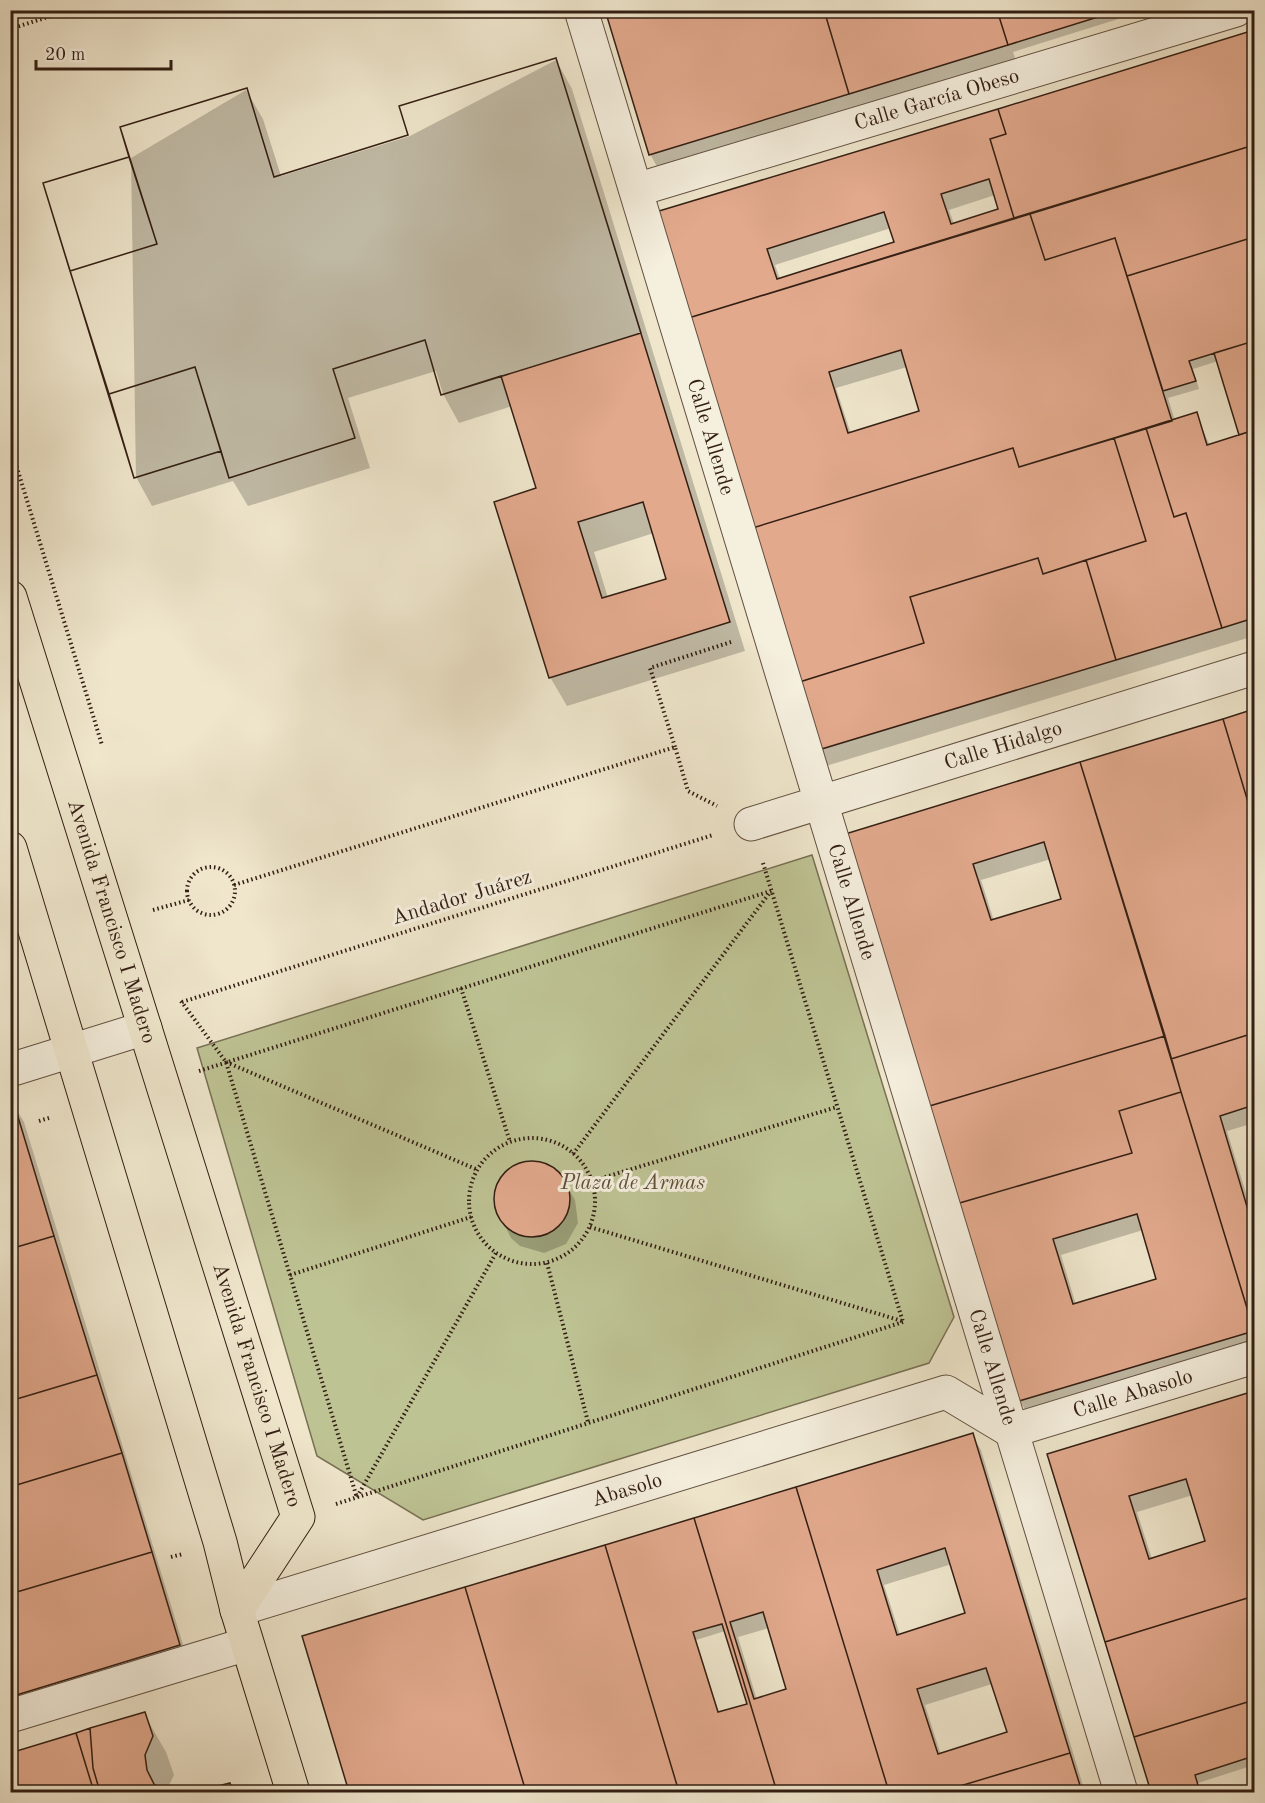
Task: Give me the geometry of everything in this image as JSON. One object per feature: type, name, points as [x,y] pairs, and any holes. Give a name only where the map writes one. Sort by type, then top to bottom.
[{"type":"main road","name":"Avenida Francisco I Madero","points":[[10,597],[298,1517],[237,1610]]},
{"type":"main road","points":[[10,848],[220,1542],[237,1610],[293,1792]]},
{"type":"street","name":"Calle Allende","points":[[581,10],[1121,1792]]},
{"type":"street","name":"Calle García Obeso","points":[[636,190],[1236,10]]},
{"type":"street","name":"Calle Hidalgo","points":[[751,824],[1254,668]]},
{"type":"street","points":[[10,1071],[146,1028]]},
{"type":"street","name":"Calle Abasolo","points":[[1011,1431],[1254,1357]]},
{"type":"street","name":"Abasolo","points":[[237,1610],[946,1392],[1011,1431]]},
{"type":"street","points":[[10,1716],[247,1644]]},
{"type":"path","points":[[10,29],[70,10]]},
{"type":"path","points":[[10,444],[105,754]]},
{"type":"path","points":[[769,630],[650,668],[688,791],[751,824],[903,1322]]},
{"type":"path","points":[[234,885],[675,747]]},
{"type":"path","name":"Andador Juárez","points":[[182,1002],[751,824]]},
{"type":"path","points":[[208,867],[224,870],[234,885],[234,898],[225,910],[218,914],[197,910],[189,900],[189,881],[200,869],[208,867]]},
{"type":"path","points":[[162,1083],[771,891]]},
{"type":"path","points":[[573,1154],[771,891]]},
{"type":"path","points":[[150,899],[157,922]]},
{"type":"path","points":[[153,910],[189,900]]},
{"type":"path","points":[[461,988],[510,1142]]},
{"type":"path","points":[[179,992],[182,1002],[226,1062],[357,1498]]},
{"type":"path","points":[[226,1062],[478,1170]]},
{"type":"path","points":[[39,1121],[87,1106]]},
{"type":"path","points":[[592,1181],[837,1107]]},
{"type":"path","points":[[526,1138],[543,1139],[559,1144],[585,1167],[592,1181],[595,1198],[590,1227],[579,1243],[564,1256],[547,1263],[529,1265],[496,1253],[481,1238],[471,1217],[471,1185],[478,1170],[492,1153],[510,1142],[526,1138]]},
{"type":"path","points":[[290,1275],[471,1217]]},
{"type":"path","points":[[590,1227],[903,1322]]},
{"type":"path","points":[[357,1498],[496,1253]]},
{"type":"path","points":[[547,1263],[588,1422]]},
{"type":"path","points":[[298,1517],[903,1322]]},
{"type":"path","points":[[171,1557],[220,1542]]},
{"type":"green space","name":"Plaza de Armas","points":[[812,855],[954,1317],[929,1363],[423,1520],[317,1456],[197,1048]]},
{"type":"building","points":[[605,10],[824,10],[849,94],[649,155]]},
{"type":"building","points":[[824,10],[997,10],[1008,45],[849,94]]},
{"type":"building","points":[[997,10],[1096,10],[1098,17],[1008,45]]},
{"type":"building","points":[[1096,10],[1119,10],[1098,17]]},
{"type":"building","points":[[1254,30],[1254,145],[1014,218],[990,139],[1006,134],[998,109]]},
{"type":"building","points":[[556,58],[730,622],[549,678],[494,502],[536,488],[501,376],[441,395],[425,340],[333,369],[355,438],[229,478],[221,451],[134,478],[43,183],[129,157],[120,127],[247,88],[274,177],[408,135],[399,106]],"holes":[[[643,502],[666,579],[602,598],[578,522]]]},
{"type":"building","points":[[556,58],[641,333],[441,395],[425,340],[333,369],[355,438],[229,478],[195,367],[109,394],[70,271],[157,244],[120,127],[247,88],[274,177],[408,135],[399,106]]},
{"type":"building","points":[[998,109],[1006,134],[990,139],[1014,218],[682,320],[649,214]],"holes":[[[989,179],[998,209],[951,224],[941,194]],[[884,212],[894,242],[777,279],[767,249]]]},
{"type":"building","points":[[1254,145],[1254,237],[1127,276],[1115,238],[1045,260],[1030,214]]},
{"type":"building","points":[[129,157],[157,244],[70,271],[43,183]]},
{"type":"building","points":[[1030,214],[1045,260],[1115,238],[1172,421],[1019,467],[1013,448],[746,530],[682,320]],"holes":[[[901,350],[919,411],[848,433],[829,372]]]},
{"type":"building","points":[[1254,237],[1254,341],[1189,361],[1196,381],[1163,391],[1127,276]]},
{"type":"building","points":[[1254,341],[1254,430],[1239,435],[1214,353]]},
{"type":"building","points":[[195,367],[221,451],[134,478],[109,394]]},
{"type":"building","points":[[1197,412],[1207,445],[1254,430],[1254,618],[1222,628],[1186,513],[1174,517],[1146,428]]},
{"type":"building","points":[[1146,428],[1174,517],[1186,513],[1222,628],[1116,660],[1086,560],[1146,541],[1114,438]]},
{"type":"building","points":[[1114,438],[1146,541],[1043,574],[1038,558],[910,597],[924,643],[793,684],[746,530],[1013,448],[1019,467]]},
{"type":"building","points":[[1038,558],[1043,574],[1086,560],[1116,660],[815,751],[793,684],[924,643],[910,597]]},
{"type":"building","points":[[1254,709],[1254,822],[1223,719]]},
{"type":"building","points":[[1223,719],[1254,822],[1254,1033],[1171,1059],[1080,762]]},
{"type":"building","points":[[1080,762],[1165,1036],[926,1107],[842,835]],"holes":[[[1044,842],[1061,899],[991,920],[973,864]]]},
{"type":"building","points":[[1254,1033],[1254,1105],[1220,1116],[1248,1210],[1254,1208],[1254,1331],[1171,1059]]},
{"type":"building","points":[[1165,1036],[1181,1092],[1119,1111],[1132,1153],[956,1204],[926,1107]]},
{"type":"building","points":[[1181,1092],[1254,1331],[1019,1401],[956,1204],[1132,1153],[1119,1111]],"holes":[[[1137,1214],[1156,1279],[1073,1304],[1053,1239]]]},
{"type":"building","points":[[12,1097],[54,1236],[10,1249],[10,1098]]},
{"type":"building","points":[[532,1161],[547,1164],[559,1172],[567,1184],[570,1199],[567,1214],[559,1226],[547,1234],[532,1237],[517,1234],[505,1226],[497,1214],[494,1199],[497,1184],[505,1172],[517,1164]]},
{"type":"building","points":[[54,1236],[97,1375],[10,1401],[10,1249]]},
{"type":"building","points":[[97,1375],[122,1453],[10,1487],[10,1401]]},
{"type":"building","points":[[1254,1391],[1254,1596],[1105,1642],[1047,1454]],"holes":[[[1186,1479],[1205,1541],[1149,1559],[1129,1496]]]},
{"type":"building","points":[[973,1433],[1070,1753],[940,1792],[889,1792],[796,1487]],"holes":[[[945,1548],[965,1613],[897,1635],[877,1570]],[[986,1668],[1007,1732],[938,1754],[917,1689]]]},
{"type":"building","points":[[122,1453],[152,1552],[10,1594],[10,1487]]},
{"type":"building","points":[[796,1487],[889,1792],[777,1792],[694,1518]],"holes":[[[763,1612],[786,1689],[754,1699],[730,1622]]]},
{"type":"building","points":[[694,1518],[777,1792],[679,1792],[605,1545]],"holes":[[[722,1624],[747,1704],[718,1712],[693,1632]]]},
{"type":"building","points":[[605,1545],[679,1792],[526,1792],[465,1587]]},
{"type":"building","points":[[152,1552],[180,1645],[10,1697],[10,1594]]},
{"type":"building","points":[[465,1587],[526,1792],[349,1792],[302,1636]]},
{"type":"building","points":[[1254,1596],[1254,1700],[1134,1737],[1105,1642]]},
{"type":"building","points":[[1254,1700],[1254,1756],[1195,1775],[1200,1792],[1151,1792],[1134,1737]]},
{"type":"building","points":[[145,1712],[153,1736],[145,1755],[147,1770],[154,1784],[164,1792],[100,1792],[93,1768],[90,1728]]},
{"type":"building","points":[[90,1728],[93,1768],[100,1792],[94,1792],[76,1733]]},
{"type":"building","points":[[76,1733],[94,1792],[10,1792],[10,1753]]},
{"type":"building","points":[[1070,1753],[1082,1792],[940,1792]]},
{"type":"building","points":[[230,1783],[233,1792],[211,1792],[210,1788]]}]
